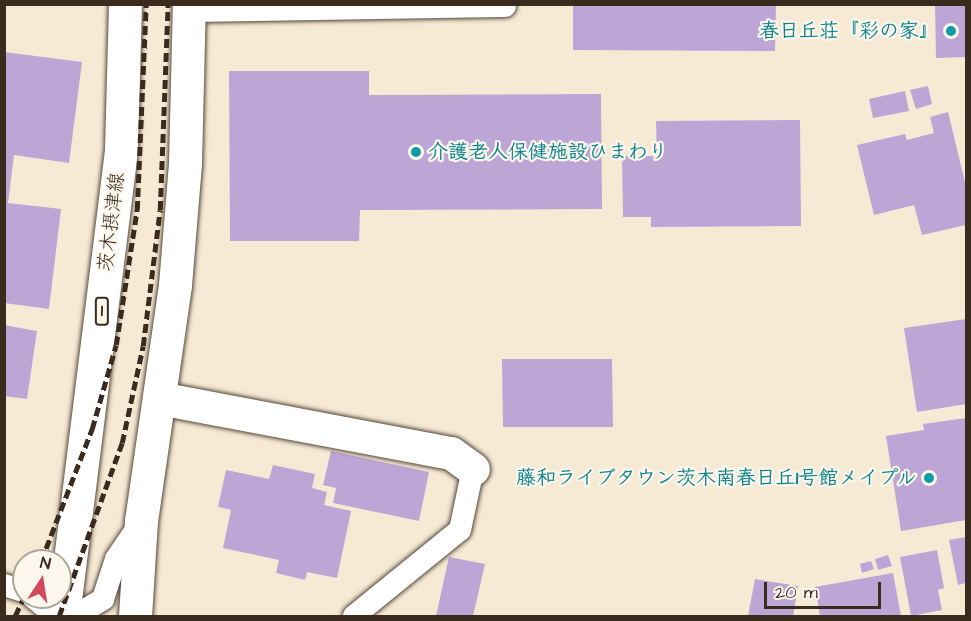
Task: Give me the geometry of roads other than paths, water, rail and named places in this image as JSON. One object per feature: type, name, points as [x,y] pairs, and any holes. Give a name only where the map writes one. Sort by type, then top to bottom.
[{"type":"main road","name":"茨木摂津線","points":[[71,549],[121,148],[124,4]]},
{"type":"main road","points":[[135,616],[141,521],[176,285],[185,163],[189,8]]},
{"type":"main road","points":[[159,398],[451,453],[473,469]]},
{"type":"lane","points":[[189,8],[505,6]]},
{"type":"lane","points":[[354,616],[460,531],[473,469]]},
{"type":"lane","points":[[72,607],[103,599],[116,560],[141,521]]},
{"type":"railway","points":[[46,549],[92,429],[116,345],[137,210],[146,4]]},
{"type":"railway","points":[[59,616],[122,443],[143,346],[160,210],[168,4]]},
{"type":"railway","points":[[15,616],[18,609]]},
{"type":"place","name":"春日丘荘『彩の家』","points":[[951,31]]},
{"type":"place","name":"介護老人保健施設ひまわり","points":[[416,152]]},
{"type":"place","name":"藤和ライブタウン茨木南春日丘1号館メイプル","points":[[929,478]]}]
